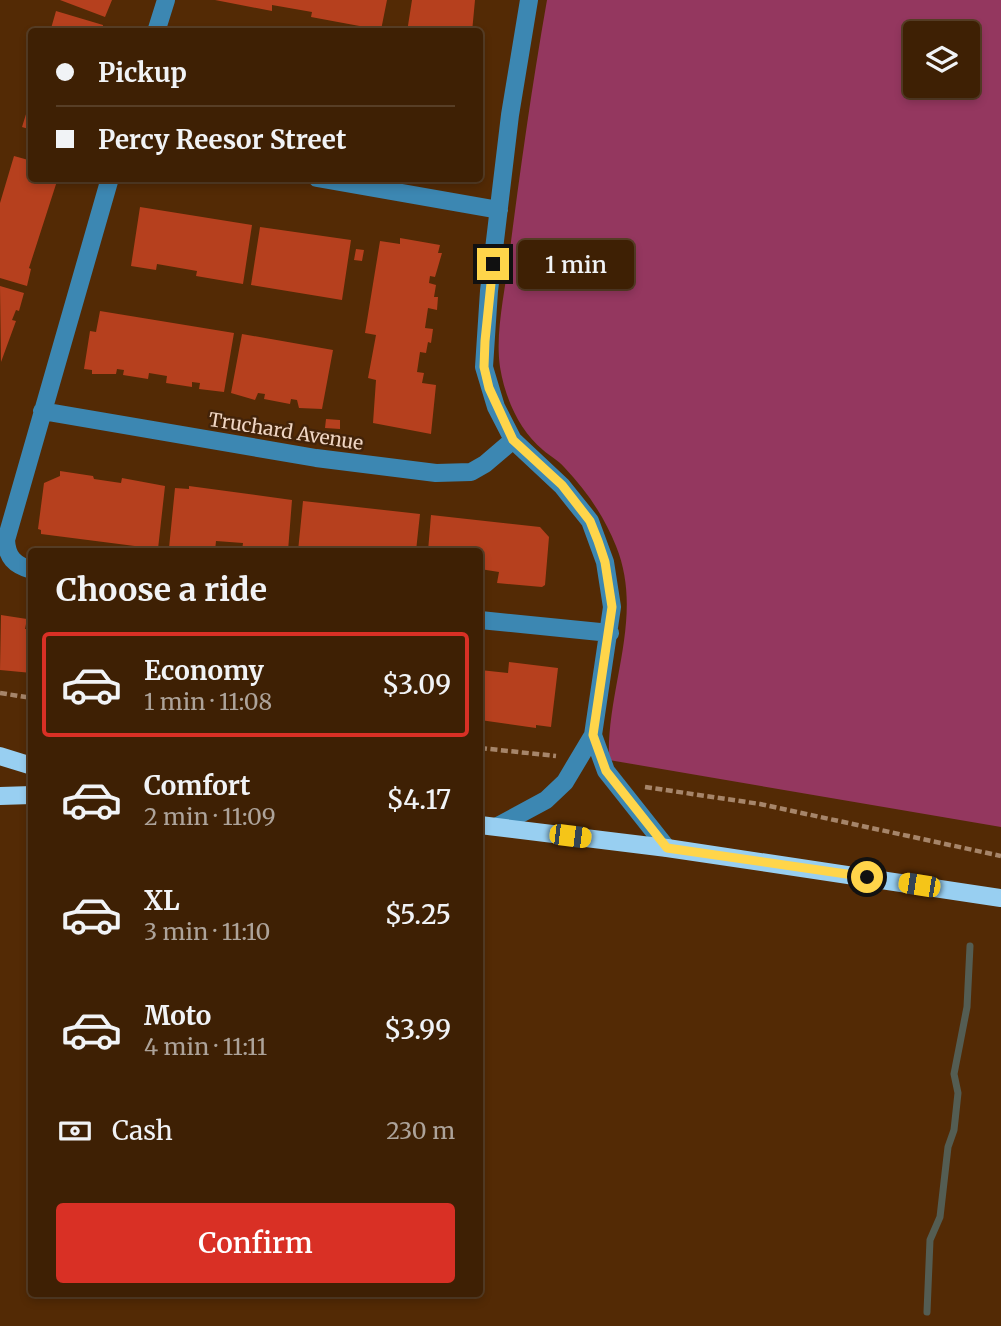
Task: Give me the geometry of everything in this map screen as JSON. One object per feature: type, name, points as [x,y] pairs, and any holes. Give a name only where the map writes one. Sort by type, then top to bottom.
[{"type":"main road","points":[[0,756],[28,765]]},
{"type":"main road","points":[[0,796],[28,795]]},
{"type":"main road","points":[[489,826],[667,848],[1001,898]]},
{"type":"street","points":[[157,28],[166,0]]},
{"type":"street","points":[[489,826],[546,800],[565,782],[593,735],[610,634],[610,583],[590,521],[562,485],[513,440],[496,407],[484,367],[499,210],[529,0]]},
{"type":"street","points":[[28,568],[12,561],[7,552],[6,540],[109,182]]},
{"type":"street","points":[[340,182],[499,210]]},
{"type":"street","name":"Truchard Avenue","points":[[42,411],[316,458],[436,473],[471,472],[485,464],[513,440]]},
{"type":"street","points":[[483,620],[610,634]]},
{"type":"street","points":[[593,735],[606,771],[667,848]]},
{"type":"path","points":[[0,693],[28,697]]},
{"type":"path","points":[[483,748],[557,756],[566,761]]},
{"type":"path","points":[[639,784],[648,789],[761,804],[1001,856]]},
{"type":"shaded area","points":[[547,0],[1001,0],[1001,827],[609,760],[613,706],[626,626],[624,573],[616,546],[594,504],[572,476],[534,442],[520,423],[509,402],[500,367],[501,312],[526,128]]},
{"type":"building","points":[[60,0],[112,0],[105,17]]},
{"type":"building","points":[[215,0],[387,0],[381,28],[311,17],[312,12],[272,5],[272,11]]},
{"type":"building","points":[[412,0],[475,0],[472,28],[408,28]]},
{"type":"building","points":[[56,11],[103,25],[103,28],[51,28]]},
{"type":"building","points":[[28,108],[28,129],[22,127]]},
{"type":"building","points":[[14,156],[28,160],[28,182],[57,182],[29,268],[27,286],[0,278],[0,203]]},
{"type":"building","points":[[140,207],[252,225],[243,284],[196,276],[197,271],[157,264],[156,270],[131,266]]},
{"type":"building","points":[[260,227],[351,240],[342,300],[251,285]]},
{"type":"building","points":[[400,238],[440,245],[438,253],[442,253],[435,277],[430,276],[429,283],[436,285],[434,297],[438,297],[437,310],[428,308],[425,328],[433,329],[431,343],[428,342],[426,353],[420,352],[417,372],[424,373],[422,383],[436,385],[431,434],[373,423],[376,380],[368,378],[376,335],[365,333],[380,241],[400,244]]},
{"type":"building","points":[[356,249],[364,250],[362,261],[354,260]]},
{"type":"building","points":[[0,286],[24,293],[19,311],[16,310],[12,320],[16,321],[1,362]]},
{"type":"building","points":[[100,311],[234,333],[224,392],[199,389],[200,383],[192,382],[192,387],[166,383],[167,376],[149,373],[148,379],[123,375],[124,370],[117,369],[116,374],[92,374],[92,370],[84,369],[90,331],[96,332]]},
{"type":"building","points":[[242,334],[333,350],[322,409],[299,408],[297,400],[291,399],[290,404],[264,399],[265,394],[258,393],[255,400],[231,393]]},
{"type":"building","points":[[326,419],[340,420],[340,429],[325,428]]},
{"type":"building","points":[[60,471],[121,483],[122,478],[165,486],[158,548],[41,534],[38,529],[44,483],[60,476]]},
{"type":"building","points":[[189,486],[292,500],[288,548],[242,548],[243,543],[216,541],[215,548],[169,548],[175,488],[189,489]]},
{"type":"building","points":[[303,501],[420,514],[416,548],[298,548]]},
{"type":"building","points":[[431,515],[540,527],[549,537],[545,585],[542,587],[497,583],[499,572],[483,569],[483,548],[428,548]]},
{"type":"building","points":[[1,615],[27,619],[25,629],[28,629],[28,673],[0,670]]},
{"type":"building","points":[[509,662],[558,668],[551,727],[536,725],[536,728],[483,720],[483,670],[508,673]]},
{"type":"waterway","points":[[927,1312],[930,1240],[940,1217],[948,1147],[954,1130],[958,1093],[954,1074],[967,1007],[970,946]]},
{"type":"route","points":[[493,264],[484,367],[489,388],[513,440],[562,485],[590,521],[610,583],[610,634],[593,735],[606,771],[667,848],[867,877]]}]
